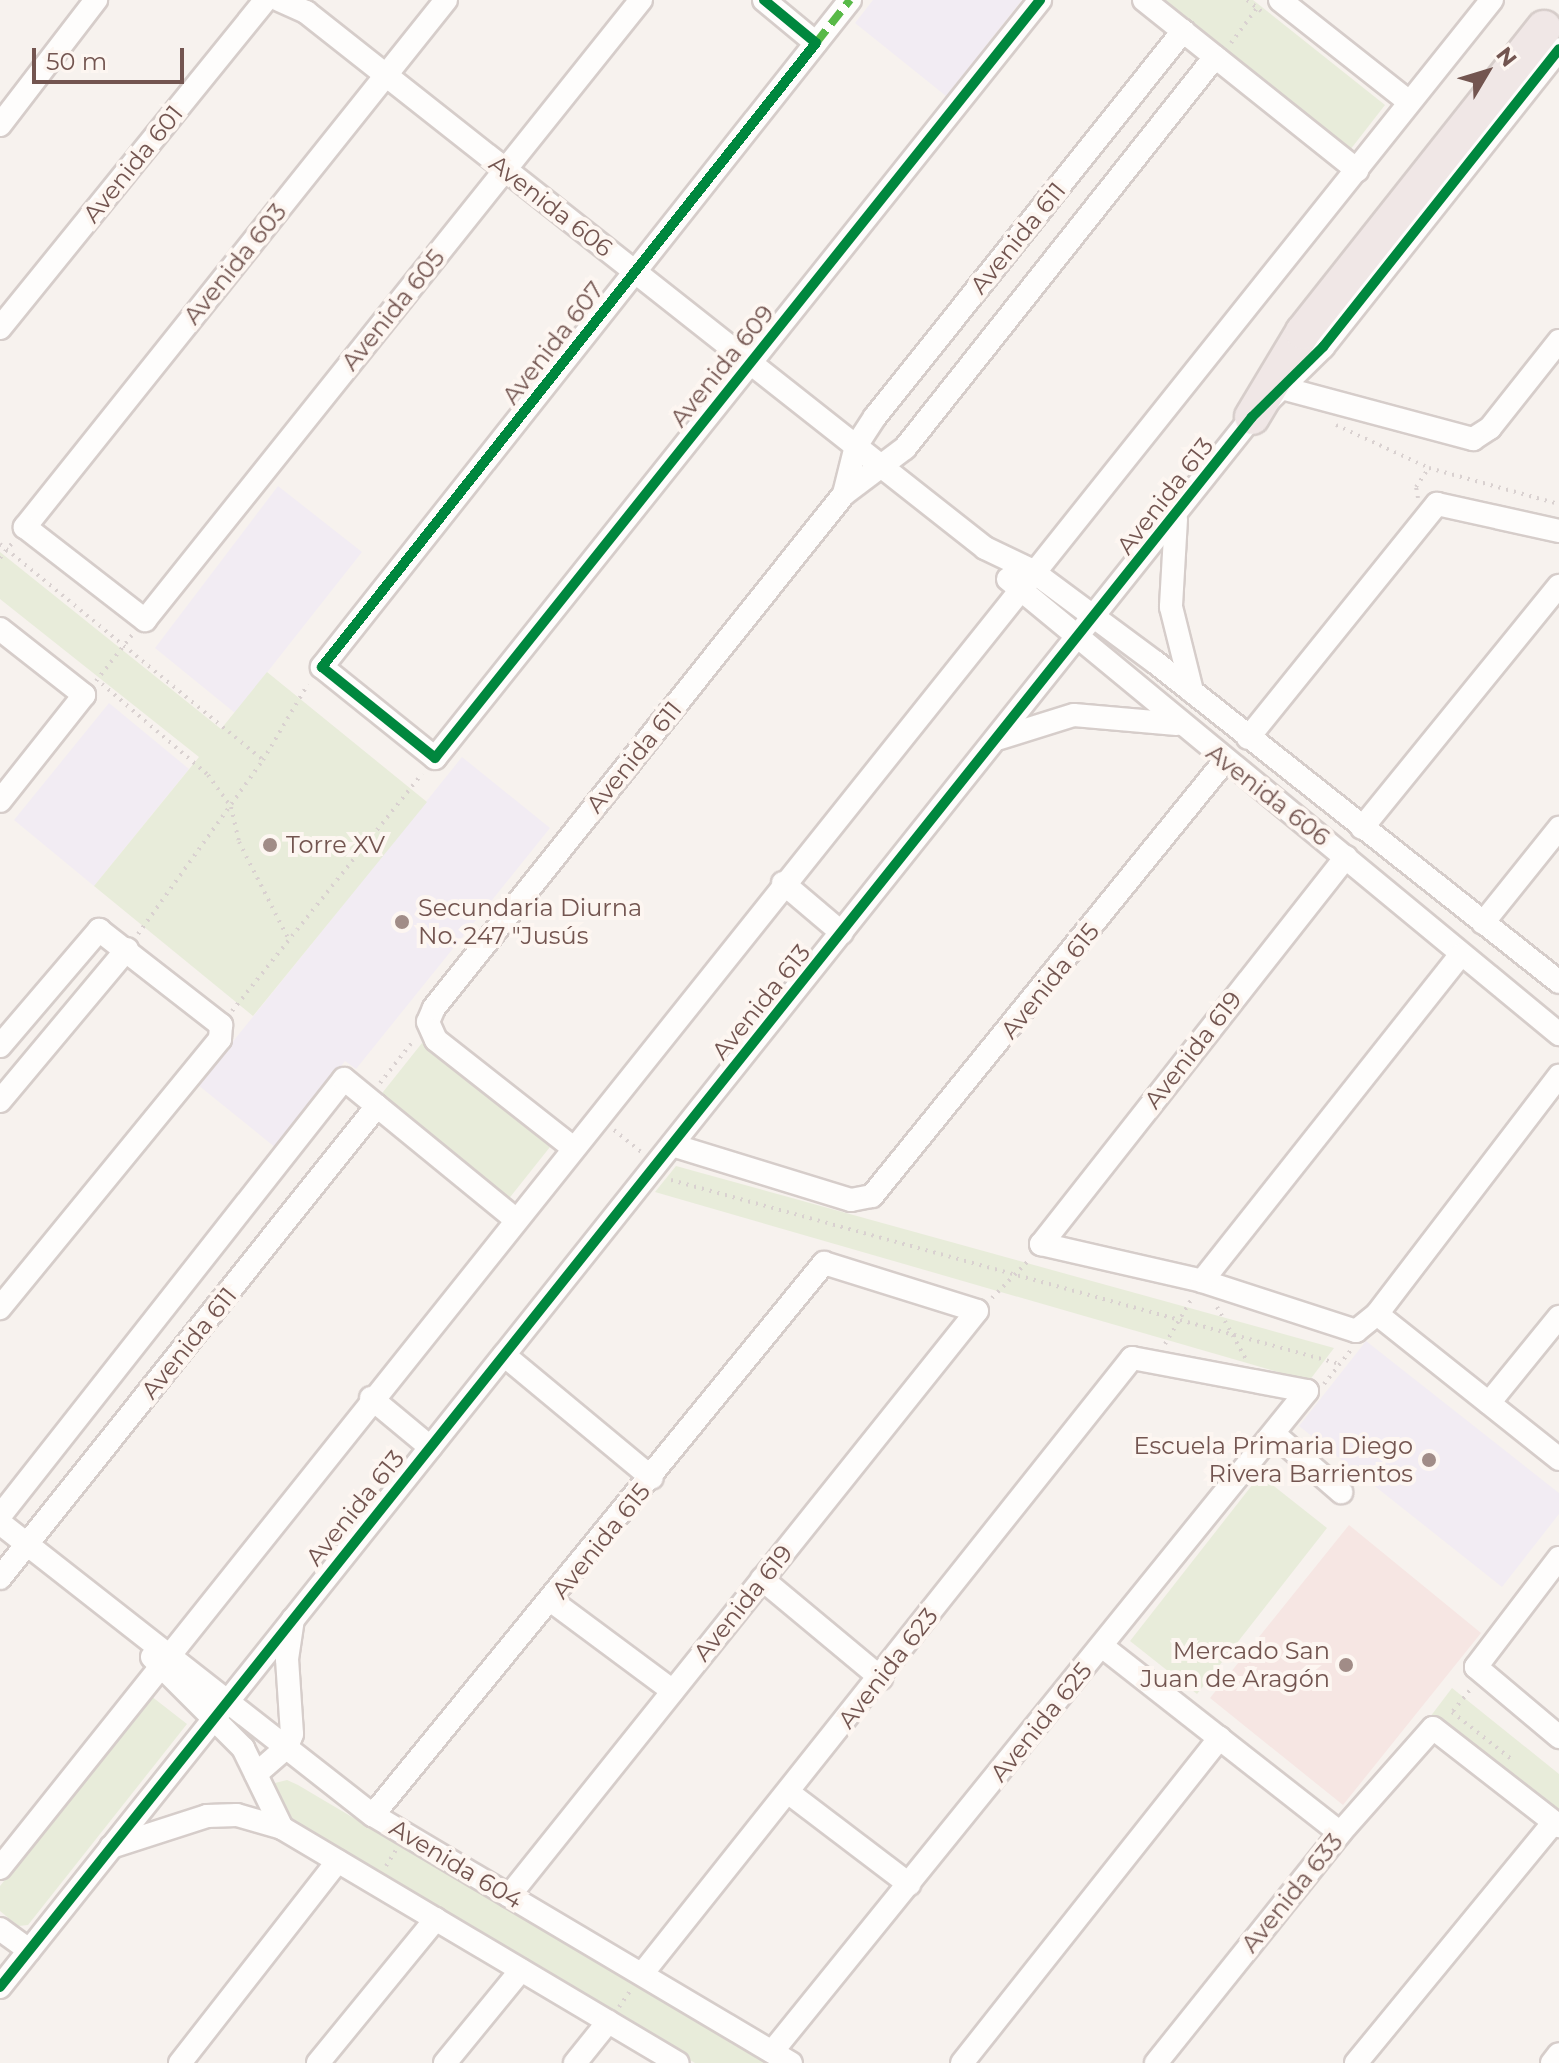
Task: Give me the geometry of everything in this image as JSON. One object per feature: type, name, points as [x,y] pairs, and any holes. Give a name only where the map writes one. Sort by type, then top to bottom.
[{"type":"highway","points":[[1252,417],[1303,332],[1552,38]]},
{"type":"street","points":[[0,125],[96,0]]},
{"type":"street","name":"Avenida 601","points":[[0,328],[266,0]]},
{"type":"street","name":"Avenida 606","points":[[279,0],[302,6],[985,548],[1031,570],[1171,675],[1559,982]]},
{"type":"street","name":"Avenida 603","points":[[145,620],[25,527],[446,0]]},
{"type":"street","name":"Avenida 605","points":[[145,620],[641,0]]},
{"type":"street","points":[[764,0],[816,43]]},
{"type":"street","name":"Avenida 607","points":[[322,667],[850,0]]},
{"type":"street","name":"Avenida 609","points":[[435,758],[1040,0]]},
{"type":"street","points":[[1144,0],[1183,31],[1222,51],[1357,170]]},
{"type":"street","points":[[1280,0],[1409,102]]},
{"type":"street","points":[[0,1868],[1031,570],[1492,0]]},
{"type":"street","name":"Avenida 611","points":[[844,494],[856,446],[1183,31]]},
{"type":"street","name":"Avenida 613","points":[[0,1987],[228,1698],[1176,517],[1252,417],[1323,347],[1552,38]]},
{"type":"street","name":"Avenida 611","points":[[428,1022],[844,494],[884,468],[1222,51]]},
{"type":"street","points":[[1282,388],[1481,437],[1559,341]]},
{"type":"street","points":[[1248,738],[1437,504],[1559,531]]},
{"type":"street","points":[[1176,517],[1171,607],[1192,691]]},
{"type":"street","name":"Avenida 606","points":[[985,548],[1016,589],[1076,641],[1346,857],[1460,955],[1559,1034]]},
{"type":"street","points":[[1362,828],[1559,586]]},
{"type":"street","points":[[0,629],[90,688],[0,801]]},
{"type":"street","points":[[322,667],[435,758]]},
{"type":"street","points":[[1151,702],[1171,675]]},
{"type":"street","points":[[999,738],[1074,715],[1180,725]]},
{"type":"street","name":"Avenida 615","points":[[672,1145],[851,1200],[872,1196],[1224,762]]},
{"type":"street","points":[[1483,923],[1559,828]]},
{"type":"street","name":"Avenida 619","points":[[1041,1244],[1346,857]]},
{"type":"street","points":[[783,883],[842,933]]},
{"type":"street","points":[[0,1046],[99,930],[221,1025],[220,1039],[0,1308]]},
{"type":"street","points":[[0,1101],[127,949]]},
{"type":"street","points":[[1202,1281],[1460,955]]},
{"type":"street","points":[[428,1022],[436,1040],[572,1147]]},
{"type":"street","points":[[1041,1244],[1202,1281],[1356,1331],[1377,1314],[1559,1076]]},
{"type":"street","name":"Avenida 611","points":[[0,1516],[344,1079],[372,1102],[0,1578]]},
{"type":"street","points":[[372,1102],[514,1218]]},
{"type":"street","name":"Avenida 615","points":[[373,1815],[553,1602],[824,1263],[977,1311]]},
{"type":"street","name":"Avenida 619","points":[[509,1896],[977,1311]]},
{"type":"street","points":[[1377,1314],[1559,1459]]},
{"type":"street","points":[[1489,1403],[1559,1317]]},
{"type":"street","points":[[504,1355],[652,1478]]},
{"type":"street","name":"Avenida 623","points":[[642,1974],[881,1678],[1132,1358],[1155,1363]]},
{"type":"street","points":[[1155,1363],[1307,1391]]},
{"type":"street","name":"Avenida 625","points":[[782,2057],[909,1884],[1307,1391]]},
{"type":"street","points":[[371,1398],[430,1447]]},
{"type":"street","points":[[1274,1434],[1341,1492]]},
{"type":"street","name":"Avenida 604","points":[[0,1523],[164,1659],[243,1748],[282,1828]]},
{"type":"street","points":[[1559,1558],[1478,1671],[1559,1737]]},
{"type":"street","points":[[762,1579],[881,1678]]},
{"type":"street","points":[[553,1602],[673,1691]]},
{"type":"street","points":[[256,1774],[287,1747],[293,1617]]},
{"type":"street","points":[[1103,1647],[1340,1833]]},
{"type":"street","name":"Avenida 604","points":[[164,1659],[228,1698],[373,1815],[782,2057]]},
{"type":"street","points":[[1356,2063],[1557,1824],[1435,1730]]},
{"type":"street","name":"Avenida 633","points":[[1156,2063],[1340,1833],[1435,1730]]},
{"type":"street","points":[[962,2063],[1220,1738]]},
{"type":"street","points":[[789,1793],[909,1884]]},
{"type":"street","points":[[110,1848],[207,1816],[237,1815],[282,1828],[678,2063]]},
{"type":"street","points":[[180,2063],[338,1861]]},
{"type":"street","points":[[318,2063],[436,1919]]},
{"type":"street","points":[[0,1929],[29,1950]]},
{"type":"street","points":[[445,2063],[521,1970]]},
{"type":"street","points":[[575,2063],[608,2022]]},
{"type":"street","points":[[1552,2063],[1559,2054]]},
{"type":"path","points":[[1222,51],[1257,8]]},
{"type":"path","points":[[1334,424],[1429,468],[1559,504]]},
{"type":"path","points":[[0,544],[126,643],[263,760]]},
{"type":"path","points":[[90,688],[145,620]]},
{"type":"path","points":[[127,949],[231,807],[322,667]]},
{"type":"path","points":[[84,670],[90,688],[183,749],[231,807],[239,842],[289,940]]},
{"type":"path","points":[[221,1025],[435,758]]},
{"type":"path","points":[[372,1102],[428,1022]]},
{"type":"path","points":[[596,1116],[675,1183],[1230,1330],[1340,1364]]},
{"type":"path","points":[[977,1311],[1017,1275],[1041,1244]]},
{"type":"path","points":[[1155,1363],[1202,1281]]},
{"type":"path","points":[[1202,1281],[1258,1382]]},
{"type":"path","points":[[1307,1391],[1323,1385],[1356,1344],[1356,1331]]},
{"type":"path","points":[[1435,1730],[1478,1671]]},
{"type":"path","points":[[376,1884],[406,1834]]},
{"type":"path","points":[[608,2022],[642,1974]]},
{"type":"shaded area","points":[[873,0],[1022,0],[946,96],[855,23]]},
{"type":"shaded area","points":[[278,486],[362,552],[235,713],[155,648]]},
{"type":"shaded area","points":[[109,703],[189,769],[94,886],[14,820]]},
{"type":"shaded area","name":"Secundaria Diurna No. 247 \"Jusús","points":[[462,757],[550,828],[356,1069],[345,1061],[276,1148],[198,1085]]},
{"type":"shaded area","name":"Escuela Primaria Diego Rivera Barrientos","points":[[1366,1341],[1559,1493],[1559,1514],[1502,1587],[1299,1426]]},
{"type":"shaded area","name":"Mercado San Juan de Aragón","points":[[1349,1525],[1481,1633],[1343,1805],[1210,1698]]},
{"type":"green space","points":[[1154,0],[1253,0],[1385,105],[1350,150]]},
{"type":"green space","points":[[0,552],[221,729],[267,672],[427,802],[253,1016],[94,886],[199,757],[0,599]]},
{"type":"green space","points":[[422,1043],[550,1147],[507,1201],[379,1097]]},
{"type":"green space","points":[[676,1166],[1334,1348],[1309,1381],[655,1192]]},
{"type":"green space","points":[[1260,1475],[1327,1528],[1197,1694],[1130,1641]]},
{"type":"green space","points":[[1452,1688],[1559,1774],[1559,1821],[1430,1717]]},
{"type":"green space","points":[[151,1696],[187,1724],[28,1925],[18,1926],[0,1911],[0,1886]]},
{"type":"green space","points":[[287,1780],[768,2063],[695,2063],[284,1819],[271,1784]]},
{"type":"marked path","points":[[816,43],[850,0]]},
{"type":"cycle path","points":[[764,0],[816,43],[322,667],[435,758],[1040,0]]},
{"type":"cycle path","points":[[0,1987],[1252,417],[1323,347],[1559,49]]},
{"type":"place","name":"Torre XV","points":[[270,845]]},
{"type":"place","name":"Secundaria Diurna No. 247 \"Jusús","points":[[402,922]]},
{"type":"place","name":"Escuela Primaria Diego Rivera Barrientos","points":[[1429,1460]]},
{"type":"place","name":"Mercado San Juan de Aragón","points":[[1346,1665]]}]
